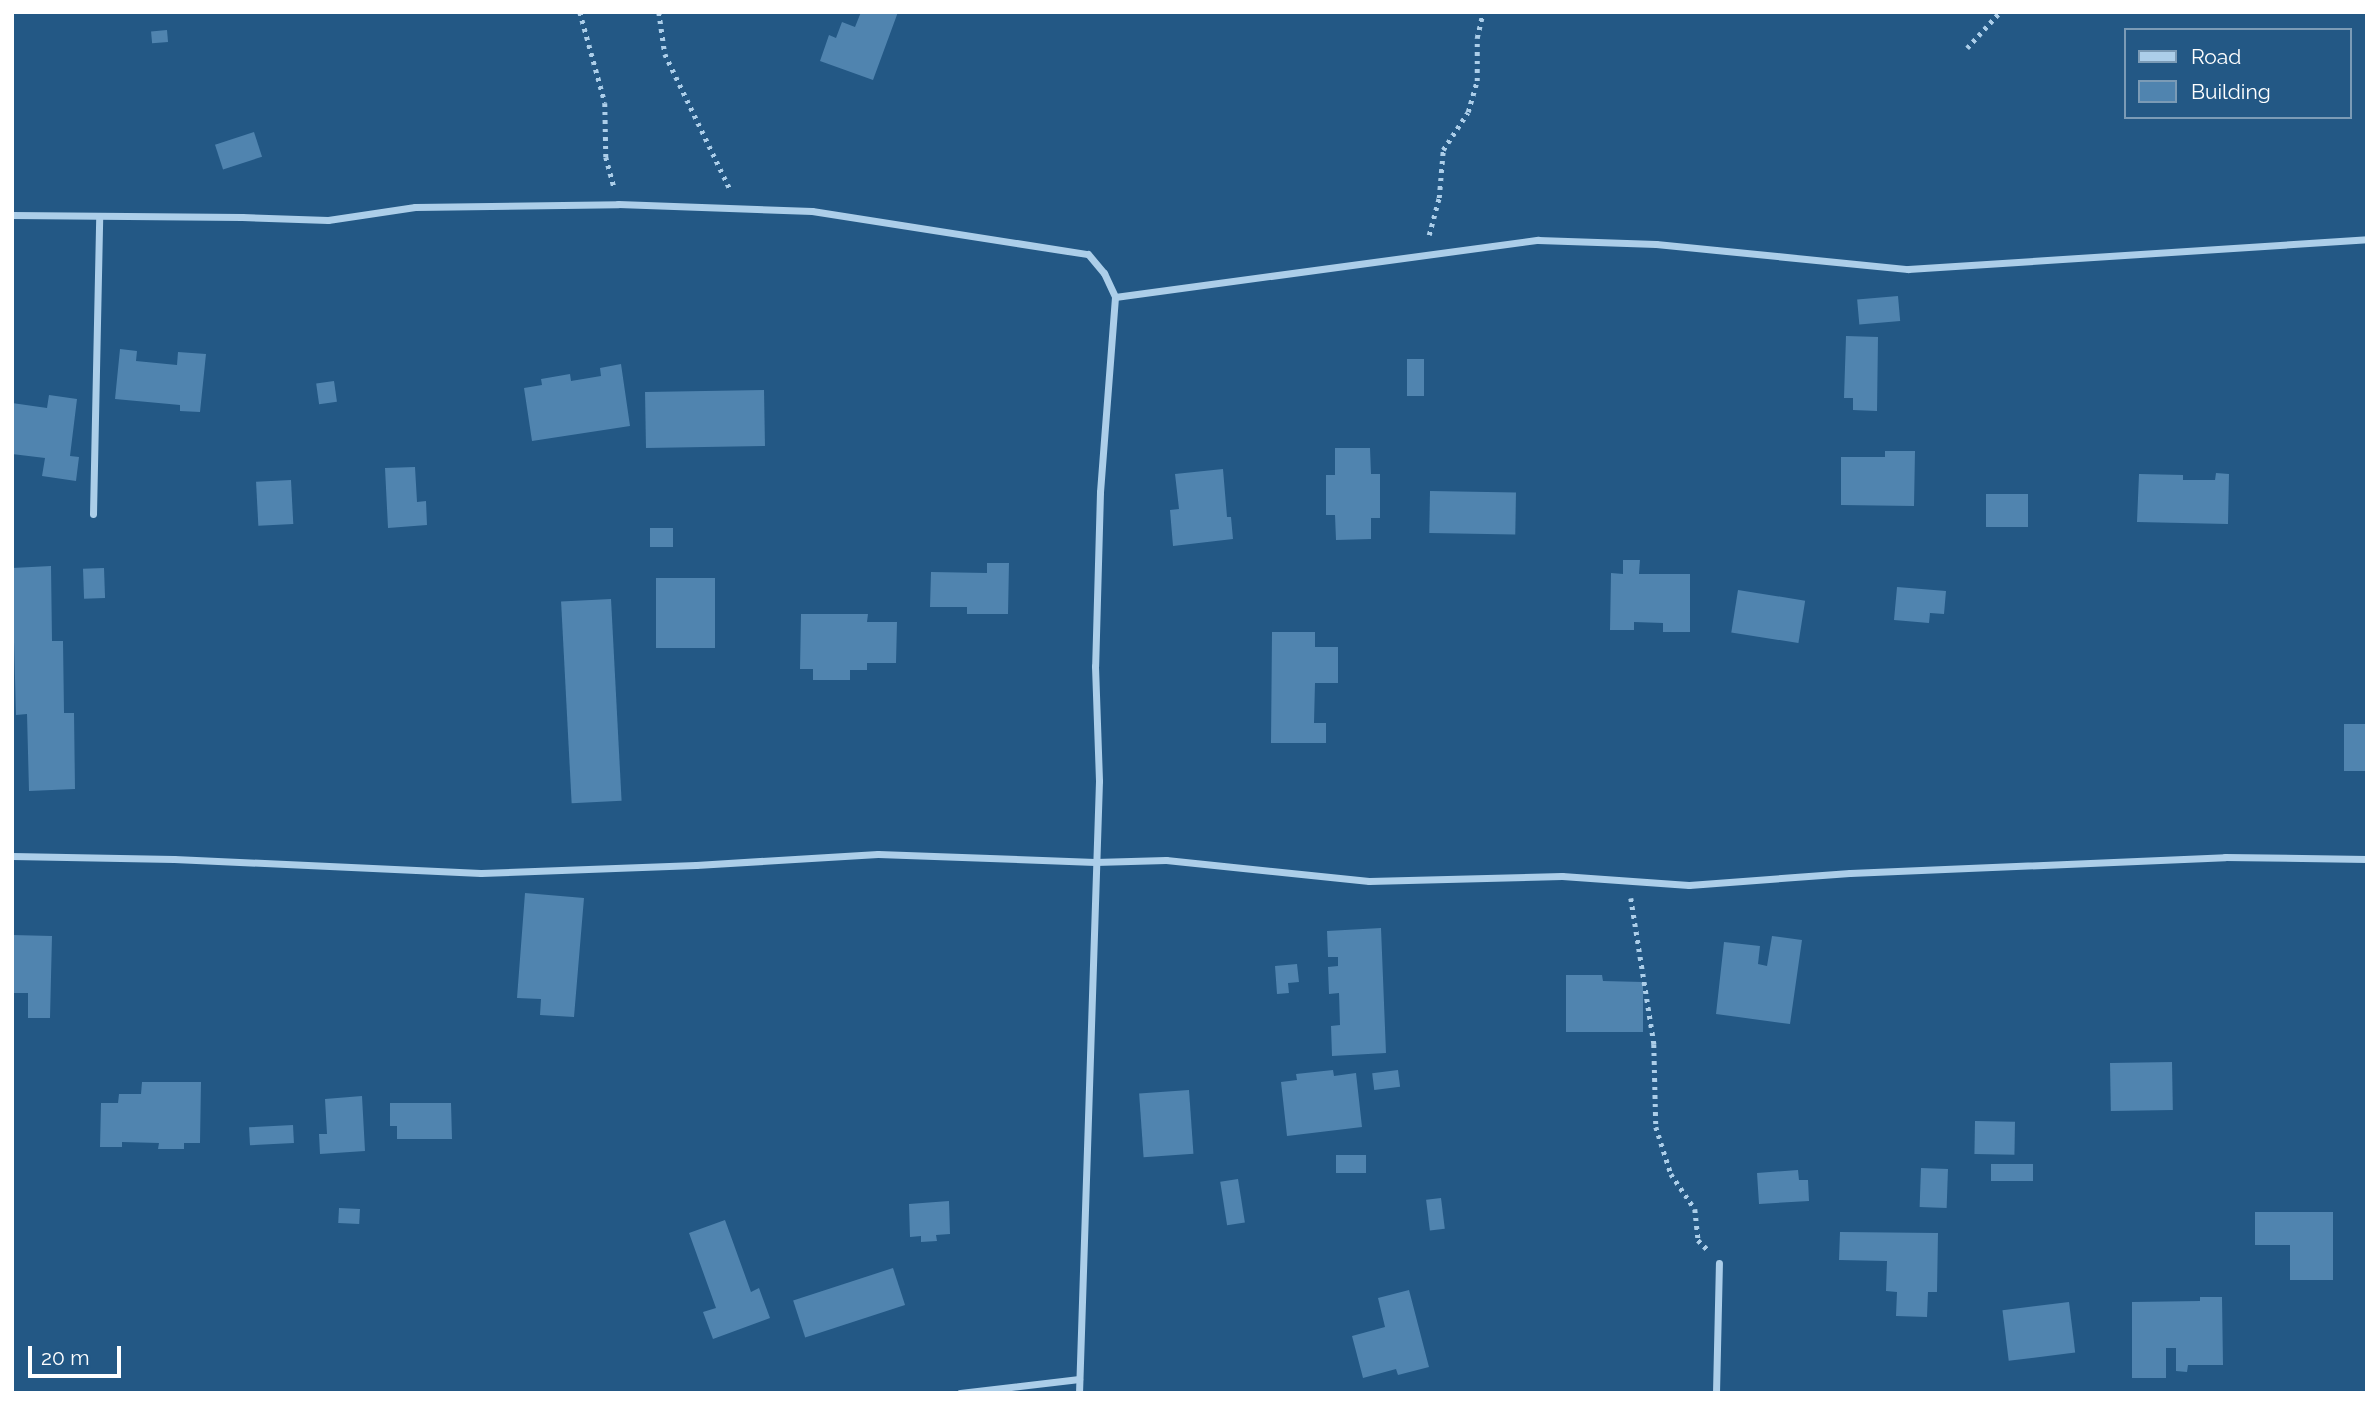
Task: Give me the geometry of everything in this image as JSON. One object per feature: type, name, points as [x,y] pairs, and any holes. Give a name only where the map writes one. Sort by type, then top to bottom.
[{"type":"street","points":[[12,215],[328,220],[415,206],[618,204],[739,208],[813,211],[1088,254],[1104,273],[1115,297],[1100,492],[1095,667],[1099,781],[1079,1393]]},
{"type":"street","points":[[93,514],[99,216]]},
{"type":"street","points":[[1115,297],[1231,284],[1425,254],[1551,241],[1656,244],[1908,269],[2367,239]]},
{"type":"street","points":[[12,856],[481,873],[696,865],[878,854],[1095,862],[1166,860],[1369,881],[1562,877],[1689,885],[1863,872],[2225,857],[2367,859]]},
{"type":"street","points":[[1716,1393],[1719,1263]]},
{"type":"street","points":[[960,1393],[1079,1379]]},
{"type":"path","points":[[580,12],[605,103],[606,157],[618,204]]},
{"type":"path","points":[[659,12],[665,54],[739,208]]},
{"type":"path","points":[[1425,254],[1439,198],[1443,150],[1468,112],[1477,81],[1477,37],[1483,12]]},
{"type":"path","points":[[1967,48],[2000,12]]},
{"type":"path","points":[[1629,882],[1654,1044],[1656,1127],[1671,1174],[1695,1209],[1698,1240],[1719,1263]]},
{"type":"building","points":[[861,12],[898,12],[873,80],[820,61],[829,35],[836,38],[842,22],[855,27]]},
{"type":"building","points":[[167,30],[168,42],[152,43],[151,31]]},
{"type":"building","points":[[254,132],[262,157],[223,169],[215,145]]},
{"type":"building","points":[[1898,296],[1900,321],[1859,324],[1857,300]]},
{"type":"building","points":[[1846,336],[1878,337],[1877,411],[1853,410],[1853,398],[1844,398]]},
{"type":"building","points":[[120,349],[137,351],[136,361],[177,365],[178,352],[206,354],[200,412],[180,411],[180,405],[115,399]]},
{"type":"building","points":[[1407,359],[1424,359],[1424,396],[1407,396]]},
{"type":"building","points":[[621,364],[630,426],[532,441],[524,388],[542,385],[541,379],[570,374],[571,381],[601,376],[600,368]]},
{"type":"building","points":[[334,381],[337,402],[319,404],[316,384]]},
{"type":"building","points":[[764,390],[765,446],[646,448],[645,392]]},
{"type":"building","points":[[49,395],[77,399],[70,456],[79,457],[76,481],[42,476],[45,458],[12,454],[12,403],[47,408]]},
{"type":"building","points":[[1335,448],[1370,448],[1371,474],[1380,474],[1380,518],[1371,518],[1371,539],[1336,540],[1335,515],[1326,515],[1326,475],[1335,475]]},
{"type":"building","points":[[1885,451],[1915,451],[1914,506],[1841,505],[1841,457],[1885,457]]},
{"type":"building","points":[[415,467],[417,502],[426,501],[427,525],[388,528],[385,468]]},
{"type":"building","points":[[1223,469],[1227,517],[1231,517],[1233,539],[1173,546],[1170,510],[1179,509],[1175,474]]},
{"type":"building","points":[[2216,473],[2229,474],[2228,524],[2137,522],[2139,474],[2183,475],[2183,480],[2215,480]]},
{"type":"building","points":[[291,480],[293,524],[258,526],[256,482]]},
{"type":"building","points":[[1430,491],[1516,493],[1515,534],[1429,533]]},
{"type":"building","points":[[1986,494],[2028,494],[2028,527],[1986,527]]},
{"type":"building","points":[[650,528],[673,528],[673,547],[650,547]]},
{"type":"building","points":[[1623,560],[1640,560],[1639,574],[1690,574],[1690,632],[1663,632],[1663,623],[1634,622],[1634,630],[1610,630],[1611,573],[1623,574]]},
{"type":"building","points":[[987,563],[1009,563],[1008,614],[967,614],[967,607],[930,607],[931,572],[987,573]]},
{"type":"building","points":[[51,566],[52,641],[63,641],[64,713],[74,713],[75,789],[29,791],[27,714],[16,715],[12,568]]},
{"type":"building","points":[[104,568],[105,598],[84,599],[83,569]]},
{"type":"building","points":[[656,578],[715,578],[715,648],[656,648]]},
{"type":"building","points":[[1897,587],[1946,591],[1944,614],[1930,613],[1929,623],[1894,620]]},
{"type":"building","points":[[1738,590],[1805,601],[1798,643],[1731,632]]},
{"type":"building","points":[[611,599],[622,801],[572,803],[561,602]]},
{"type":"building","points":[[801,614],[868,614],[867,622],[897,622],[896,663],[867,663],[867,670],[850,670],[850,680],[813,680],[813,669],[800,669]]},
{"type":"building","points":[[1272,632],[1315,632],[1315,647],[1338,647],[1338,683],[1315,683],[1314,723],[1326,723],[1326,743],[1271,743]]},
{"type":"building","points":[[2344,724],[2367,724],[2367,771],[2344,771]]},
{"type":"building","points":[[525,893],[584,898],[574,1017],[540,1015],[541,999],[517,998]]},
{"type":"building","points":[[1381,928],[1386,1053],[1332,1056],[1331,1026],[1340,1025],[1339,993],[1329,994],[1328,967],[1338,966],[1338,957],[1328,957],[1327,931]]},
{"type":"building","points":[[12,935],[52,936],[50,1018],[28,1018],[28,993],[12,993]]},
{"type":"building","points":[[1772,936],[1802,940],[1790,1024],[1716,1014],[1724,942],[1760,946],[1758,964],[1767,966]]},
{"type":"building","points":[[1297,964],[1299,982],[1288,983],[1289,993],[1277,994],[1275,966]]},
{"type":"building","points":[[1566,975],[1602,975],[1603,981],[1643,982],[1643,1032],[1566,1032]]},
{"type":"building","points":[[2172,1062],[2173,1110],[2111,1111],[2110,1063]]},
{"type":"building","points":[[1333,1070],[1334,1076],[1356,1073],[1362,1127],[1287,1136],[1281,1082],[1297,1080],[1296,1074]]},
{"type":"building","points":[[1398,1070],[1400,1087],[1374,1090],[1372,1073]]},
{"type":"building","points":[[142,1082],[201,1082],[200,1143],[184,1143],[184,1149],[158,1149],[159,1143],[122,1142],[122,1147],[100,1147],[101,1103],[118,1103],[119,1094],[141,1094]]},
{"type":"building","points":[[1189,1090],[1193,1154],[1144,1157],[1139,1093]]},
{"type":"building","points":[[362,1096],[365,1151],[320,1154],[319,1134],[327,1134],[325,1099]]},
{"type":"building","points":[[390,1103],[451,1103],[452,1139],[397,1139],[397,1126],[390,1126]]},
{"type":"building","points":[[1975,1121],[2015,1122],[2014,1155],[1974,1154]]},
{"type":"building","points":[[293,1125],[294,1143],[250,1145],[249,1127]]},
{"type":"building","points":[[1336,1155],[1366,1155],[1366,1173],[1336,1173]]},
{"type":"building","points":[[1991,1164],[2033,1164],[2033,1181],[1991,1181]]},
{"type":"building","points":[[1921,1168],[1948,1169],[1947,1208],[1920,1207]]},
{"type":"building","points":[[1798,1170],[1799,1180],[1808,1180],[1809,1201],[1759,1204],[1757,1173]]},
{"type":"building","points":[[1238,1179],[1245,1222],[1227,1225],[1220,1182]]},
{"type":"building","points":[[1441,1198],[1445,1229],[1430,1231],[1426,1200]]},
{"type":"building","points":[[949,1201],[950,1234],[936,1235],[937,1241],[921,1242],[921,1236],[910,1237],[909,1204]]},
{"type":"building","points":[[339,1208],[360,1209],[359,1224],[338,1223]]},
{"type":"building","points":[[2255,1212],[2333,1212],[2333,1280],[2290,1280],[2290,1245],[2255,1245]]},
{"type":"building","points":[[725,1220],[751,1292],[759,1288],[770,1318],[713,1339],[703,1312],[716,1308],[689,1233]]},
{"type":"building","points":[[1840,1232],[1938,1233],[1937,1292],[1928,1292],[1927,1317],[1896,1316],[1897,1292],[1886,1291],[1887,1261],[1839,1260]]},
{"type":"building","points":[[893,1268],[905,1305],[805,1338],[793,1300]]},
{"type":"building","points":[[1409,1290],[1429,1367],[1398,1375],[1396,1369],[1363,1378],[1352,1336],[1385,1327],[1378,1298]]},
{"type":"building","points":[[2200,1297],[2222,1297],[2223,1365],[2188,1365],[2187,1372],[2176,1371],[2176,1348],[2166,1348],[2166,1378],[2132,1378],[2132,1302],[2200,1301]]},
{"type":"building","points":[[2069,1302],[2075,1353],[2009,1361],[2002,1310]]}]
